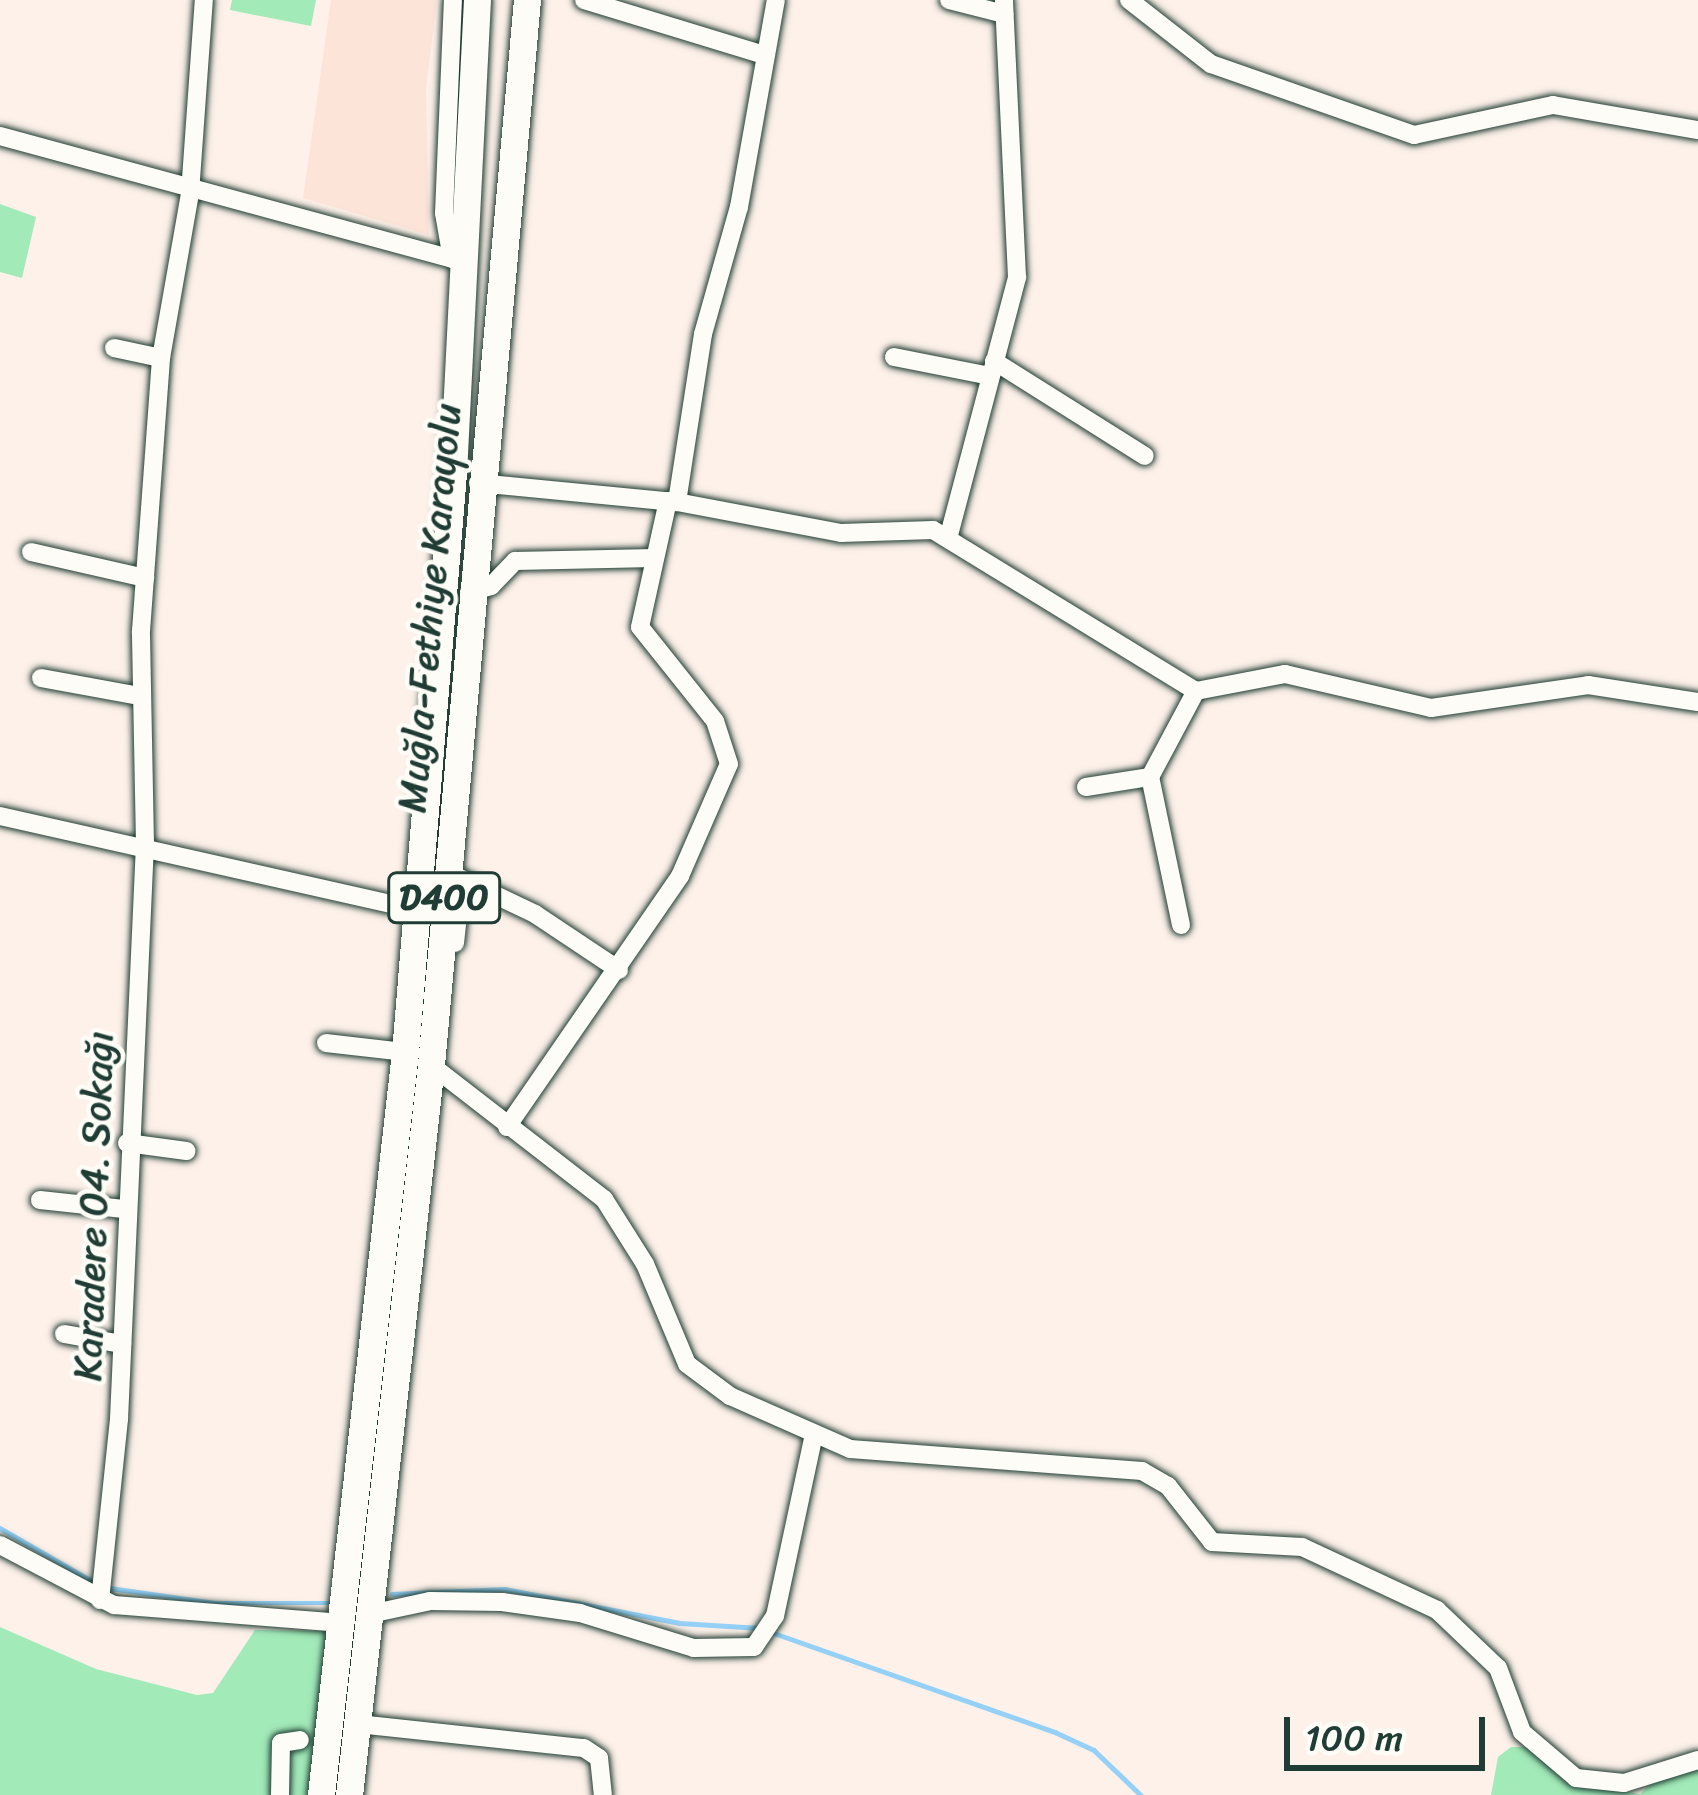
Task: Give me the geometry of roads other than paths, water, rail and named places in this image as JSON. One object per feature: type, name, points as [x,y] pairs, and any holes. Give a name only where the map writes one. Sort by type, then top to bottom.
[{"type":"highway","name":"Muğla-Fethiye Karayolu","points":[[353,1790],[426,1064],[418,910],[478,0]]},
{"type":"highway","points":[[478,0],[499,16],[526,0]]},
{"type":"highway","name":"Muğla-Fethiye Karayolu","points":[[321,1795],[342,1623],[454,876],[478,483],[526,0]]},
{"type":"street","name":"Karadere 04. Sokağı","points":[[100,1597],[122,1344],[124,1209],[145,844],[140,696],[144,582],[161,358],[190,193],[204,0]]},
{"type":"street","points":[[0,136],[190,193],[458,260],[444,196],[453,0]]},
{"type":"street","points":[[584,0],[761,54]]},
{"type":"street","points":[[507,1127],[619,970],[707,827],[731,750],[702,702],[643,635],[654,558],[673,501],[703,334],[739,207],[761,54],[776,0]]},
{"type":"street","points":[[949,0],[1004,7],[1017,277],[949,535]]},
{"type":"street","points":[[1130,0],[1211,64],[1414,135],[1553,105],[1698,130]]},
{"type":"street","points":[[113,348],[161,358]]},
{"type":"street","points":[[894,357],[992,368],[1144,456]]},
{"type":"street","points":[[478,483],[673,501],[828,532],[908,527],[949,535],[1171,682],[1196,691],[1285,674],[1431,708],[1588,685],[1698,702]]},
{"type":"street","points":[[31,552],[144,582]]},
{"type":"street","points":[[470,592],[491,586],[515,561],[654,558]]},
{"type":"street","points":[[80,575],[144,582]]},
{"type":"street","points":[[41,678],[140,696]]},
{"type":"street","points":[[1181,925],[1150,777],[1196,691]]},
{"type":"street","points":[[1086,787],[1150,777]]},
{"type":"street","points":[[0,816],[145,844],[418,910]]},
{"type":"street","points":[[454,876],[619,970]]},
{"type":"street","points":[[326,1043],[426,1064],[604,1199],[645,1264],[693,1373],[813,1438],[850,1449],[1154,1475],[1212,1542],[1302,1547],[1437,1610],[1498,1667],[1522,1732],[1576,1778],[1624,1783],[1698,1760]]},
{"type":"street","points":[[128,1143],[186,1151]]},
{"type":"street","points":[[40,1200],[124,1209]]},
{"type":"street","points":[[64,1334],[122,1344]]},
{"type":"street","points":[[370,1614],[460,1599],[580,1613],[712,1651],[740,1651],[769,1630],[813,1438]]},
{"type":"street","points":[[0,1545],[100,1597],[205,1617],[342,1623]]},
{"type":"street","points":[[358,1724],[584,1748],[599,1759],[603,1795]]},
{"type":"street","points":[[280,1795],[280,1743],[300,1740]]},
{"type":"waterway","points":[[0,1528],[94,1582]]},
{"type":"waterway","points":[[110,1588],[216,1603],[329,1603]]},
{"type":"waterway","points":[[392,1594],[505,1589],[680,1623],[760,1628]]},
{"type":"waterway","points":[[771,1632],[1055,1732],[1094,1750],[1141,1795]]}]
